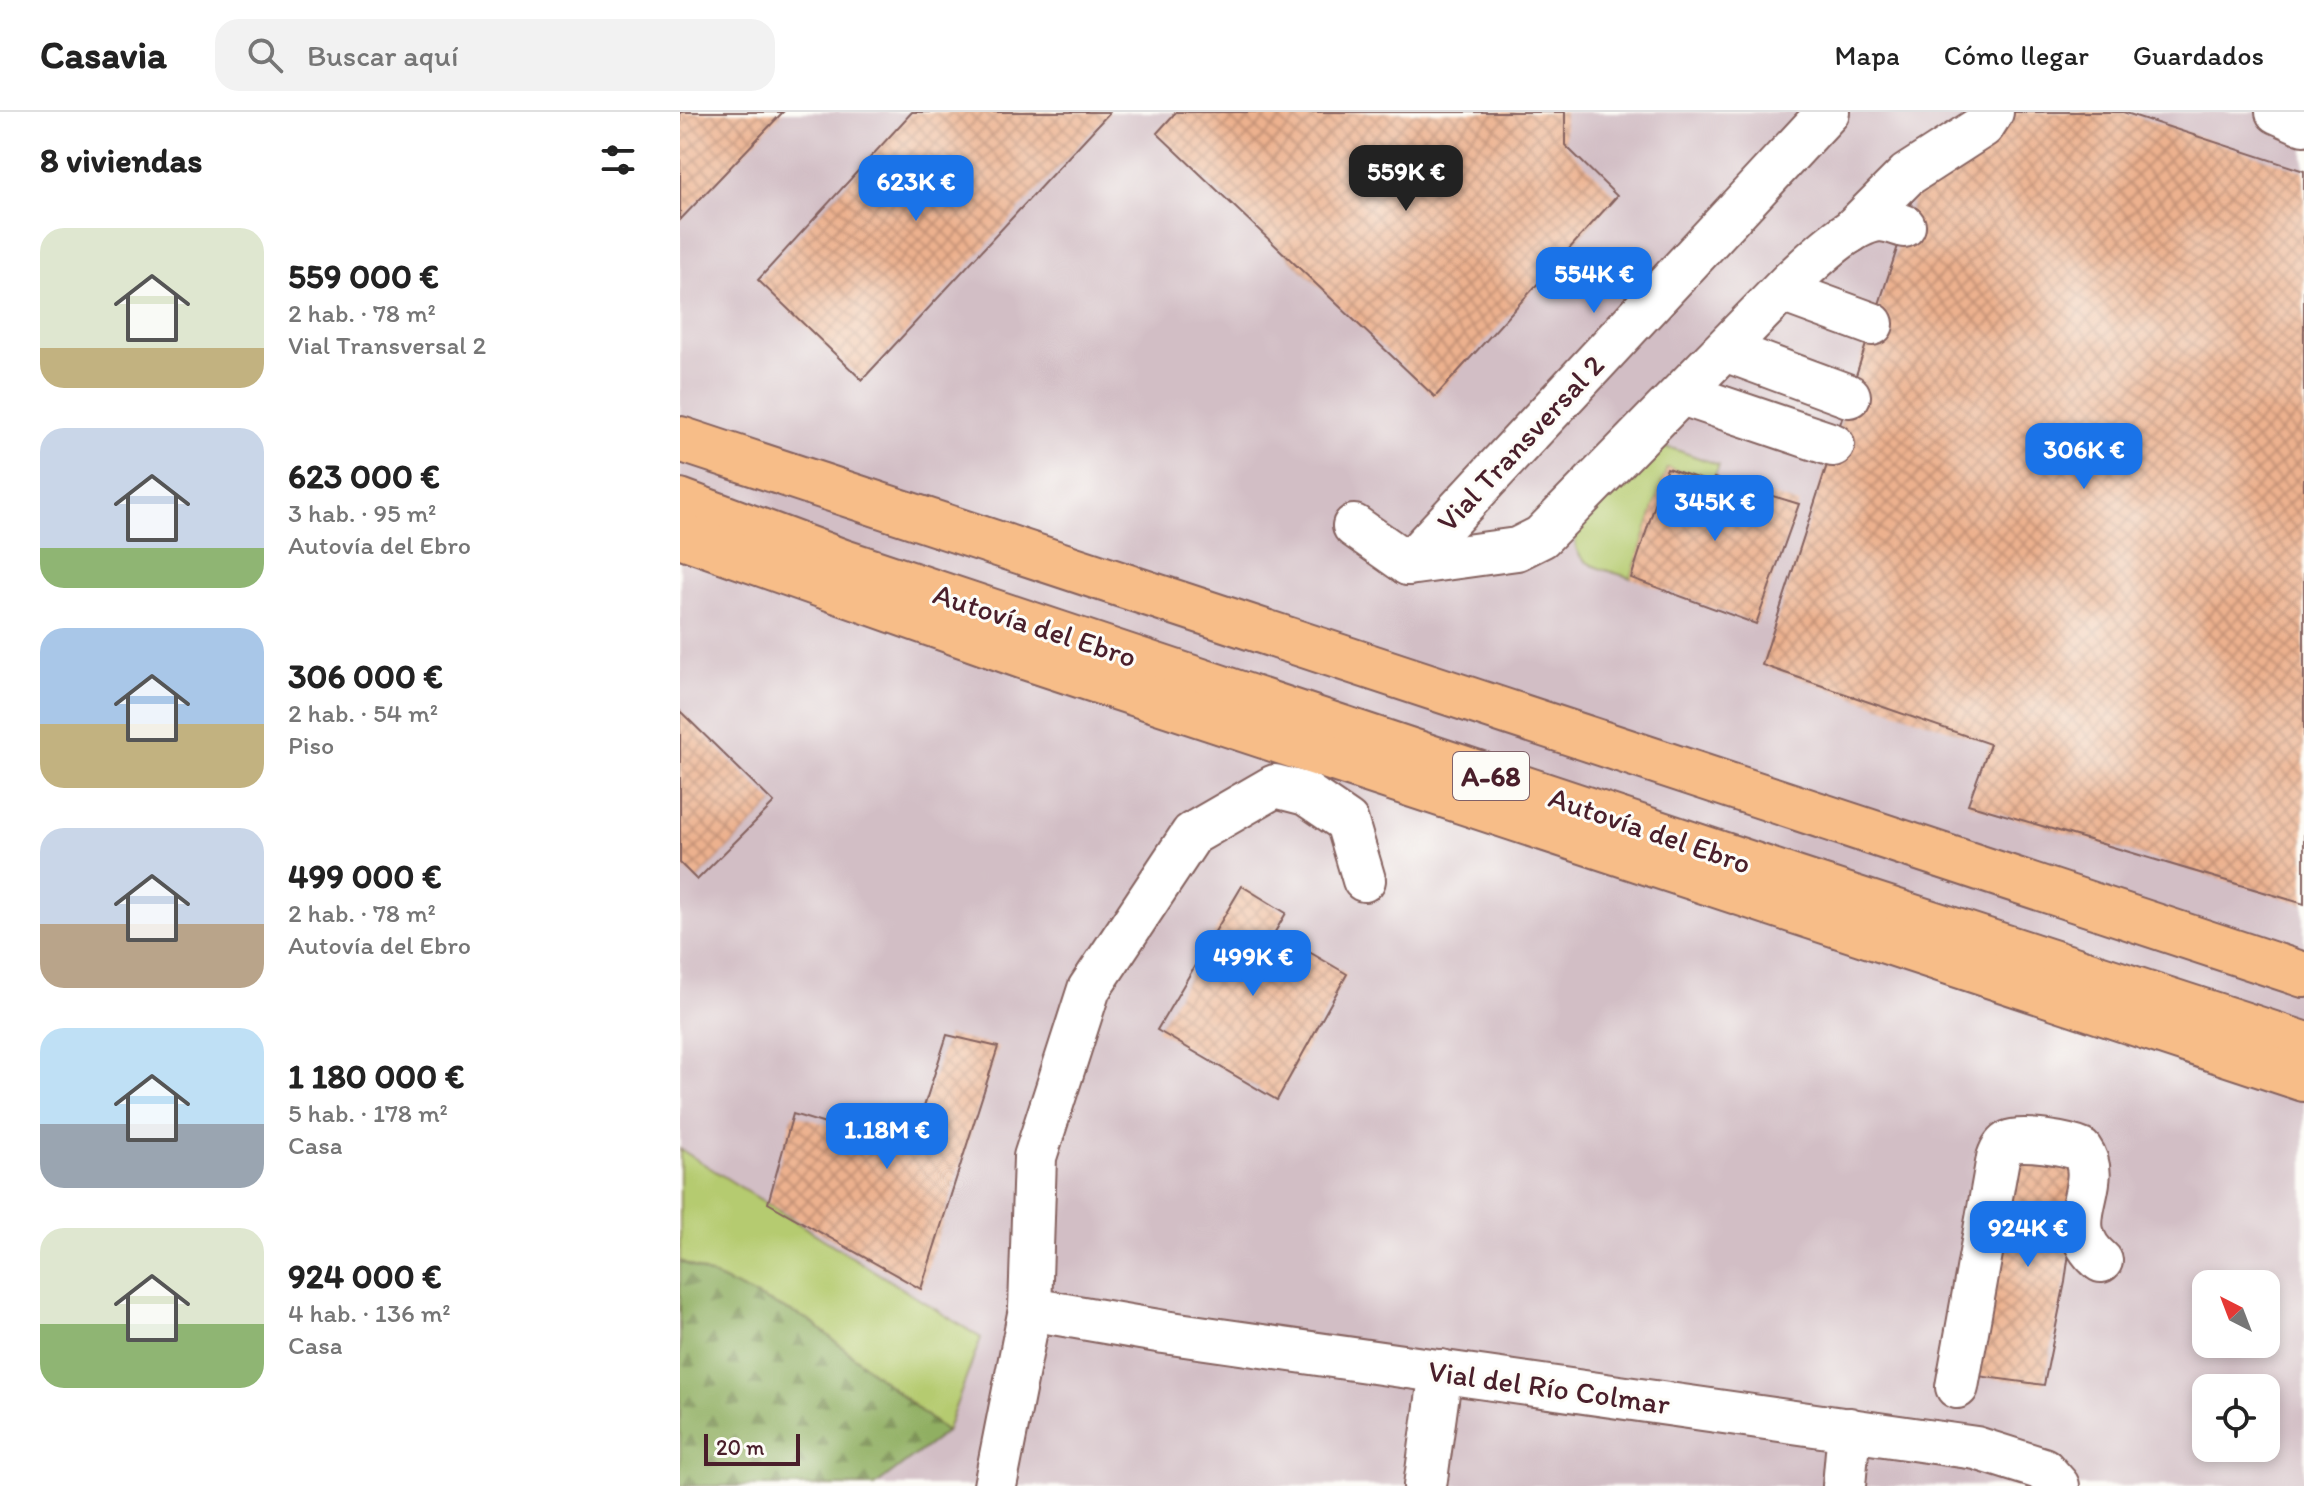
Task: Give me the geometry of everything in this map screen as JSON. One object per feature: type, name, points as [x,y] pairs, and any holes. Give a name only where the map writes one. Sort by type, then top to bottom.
[{"type":"highway","name":"A-68","points":[[680,439],[2304,975]]},
{"type":"highway","name":"Autovía del Ebro","points":[[680,501],[841,561],[1796,879],[2304,1044]]},
{"type":"highway","points":[[680,535],[1025,657],[2304,1079]]},
{"type":"street","name":"Vial Transversal 2","points":[[1408,564],[1828,112]]},
{"type":"street","points":[[1354,526],[1408,564],[1517,549],[1541,537],[1826,249],[1849,232],[1907,175],[1983,126],[1992,112]]},
{"type":"street","points":[[2277,112],[2304,124]]},
{"type":"street","points":[[1849,232],[1880,220],[1904,226]]},
{"type":"street","points":[[1782,291],[1872,324]]},
{"type":"street","points":[[1725,350],[1849,396]]},
{"type":"street","points":[[1682,394],[1833,445]]},
{"type":"street","points":[[995,1486],[1030,1309],[1035,1157],[1089,989],[1192,834],[1275,786],[1306,794],[1347,822],[1364,880]]},
{"type":"street","points":[[1957,1387],[2002,1148],[2011,1141],[2028,1140],[2081,1150],[2088,1165],[2079,1233],[2101,1261]]},
{"type":"street","name":"Vial del Río Colmar","points":[[1030,1309],[1164,1332],[1976,1448],[2043,1469],[2058,1486]]},
{"type":"street","points":[[1425,1486],[1441,1371]]},
{"type":"street","points":[[1844,1486],[1849,1429]]},
{"type":"shaded area","points":[[680,112],[2304,112],[2304,1486],[875,1486],[946,1432],[981,1337],[680,1149]]},
{"type":"green space","points":[[1657,447],[1674,449],[1719,465],[1712,483],[1667,468],[1631,578],[1588,563],[1576,549],[1578,525]]},
{"type":"green space","points":[[680,1149],[981,1338],[946,1432],[809,1320],[680,1261]]},
{"type":"green space","points":[[680,1261],[809,1320],[946,1432],[875,1486],[680,1486]]},
{"type":"building","points":[[680,112],[783,112],[680,220]]},
{"type":"building","points":[[912,112],[1110,112],[862,380],[758,280]]},
{"type":"building","points":[[1176,112],[1565,112],[1565,145],[1617,196],[1435,397],[1157,133]]},
{"type":"building","points":[[2012,112],[2123,112],[2304,171],[2304,904],[1968,804],[1990,744],[1762,665],[1920,178]]},
{"type":"building","points":[[1667,468],[1712,483],[1714,478],[1799,504],[1756,624],[1631,578]]},
{"type":"building","points":[[680,711],[774,803],[697,880],[680,863]]},
{"type":"building","points":[[1242,886],[1286,913],[1275,932],[1347,974],[1277,1100],[1157,1030]]},
{"type":"building","points":[[947,1035],[998,1047],[921,1289],[768,1203],[793,1114],[910,1150]]},
{"type":"building","points":[[2015,1150],[2082,1159],[2065,1282],[2044,1385],[1970,1375]]}]
